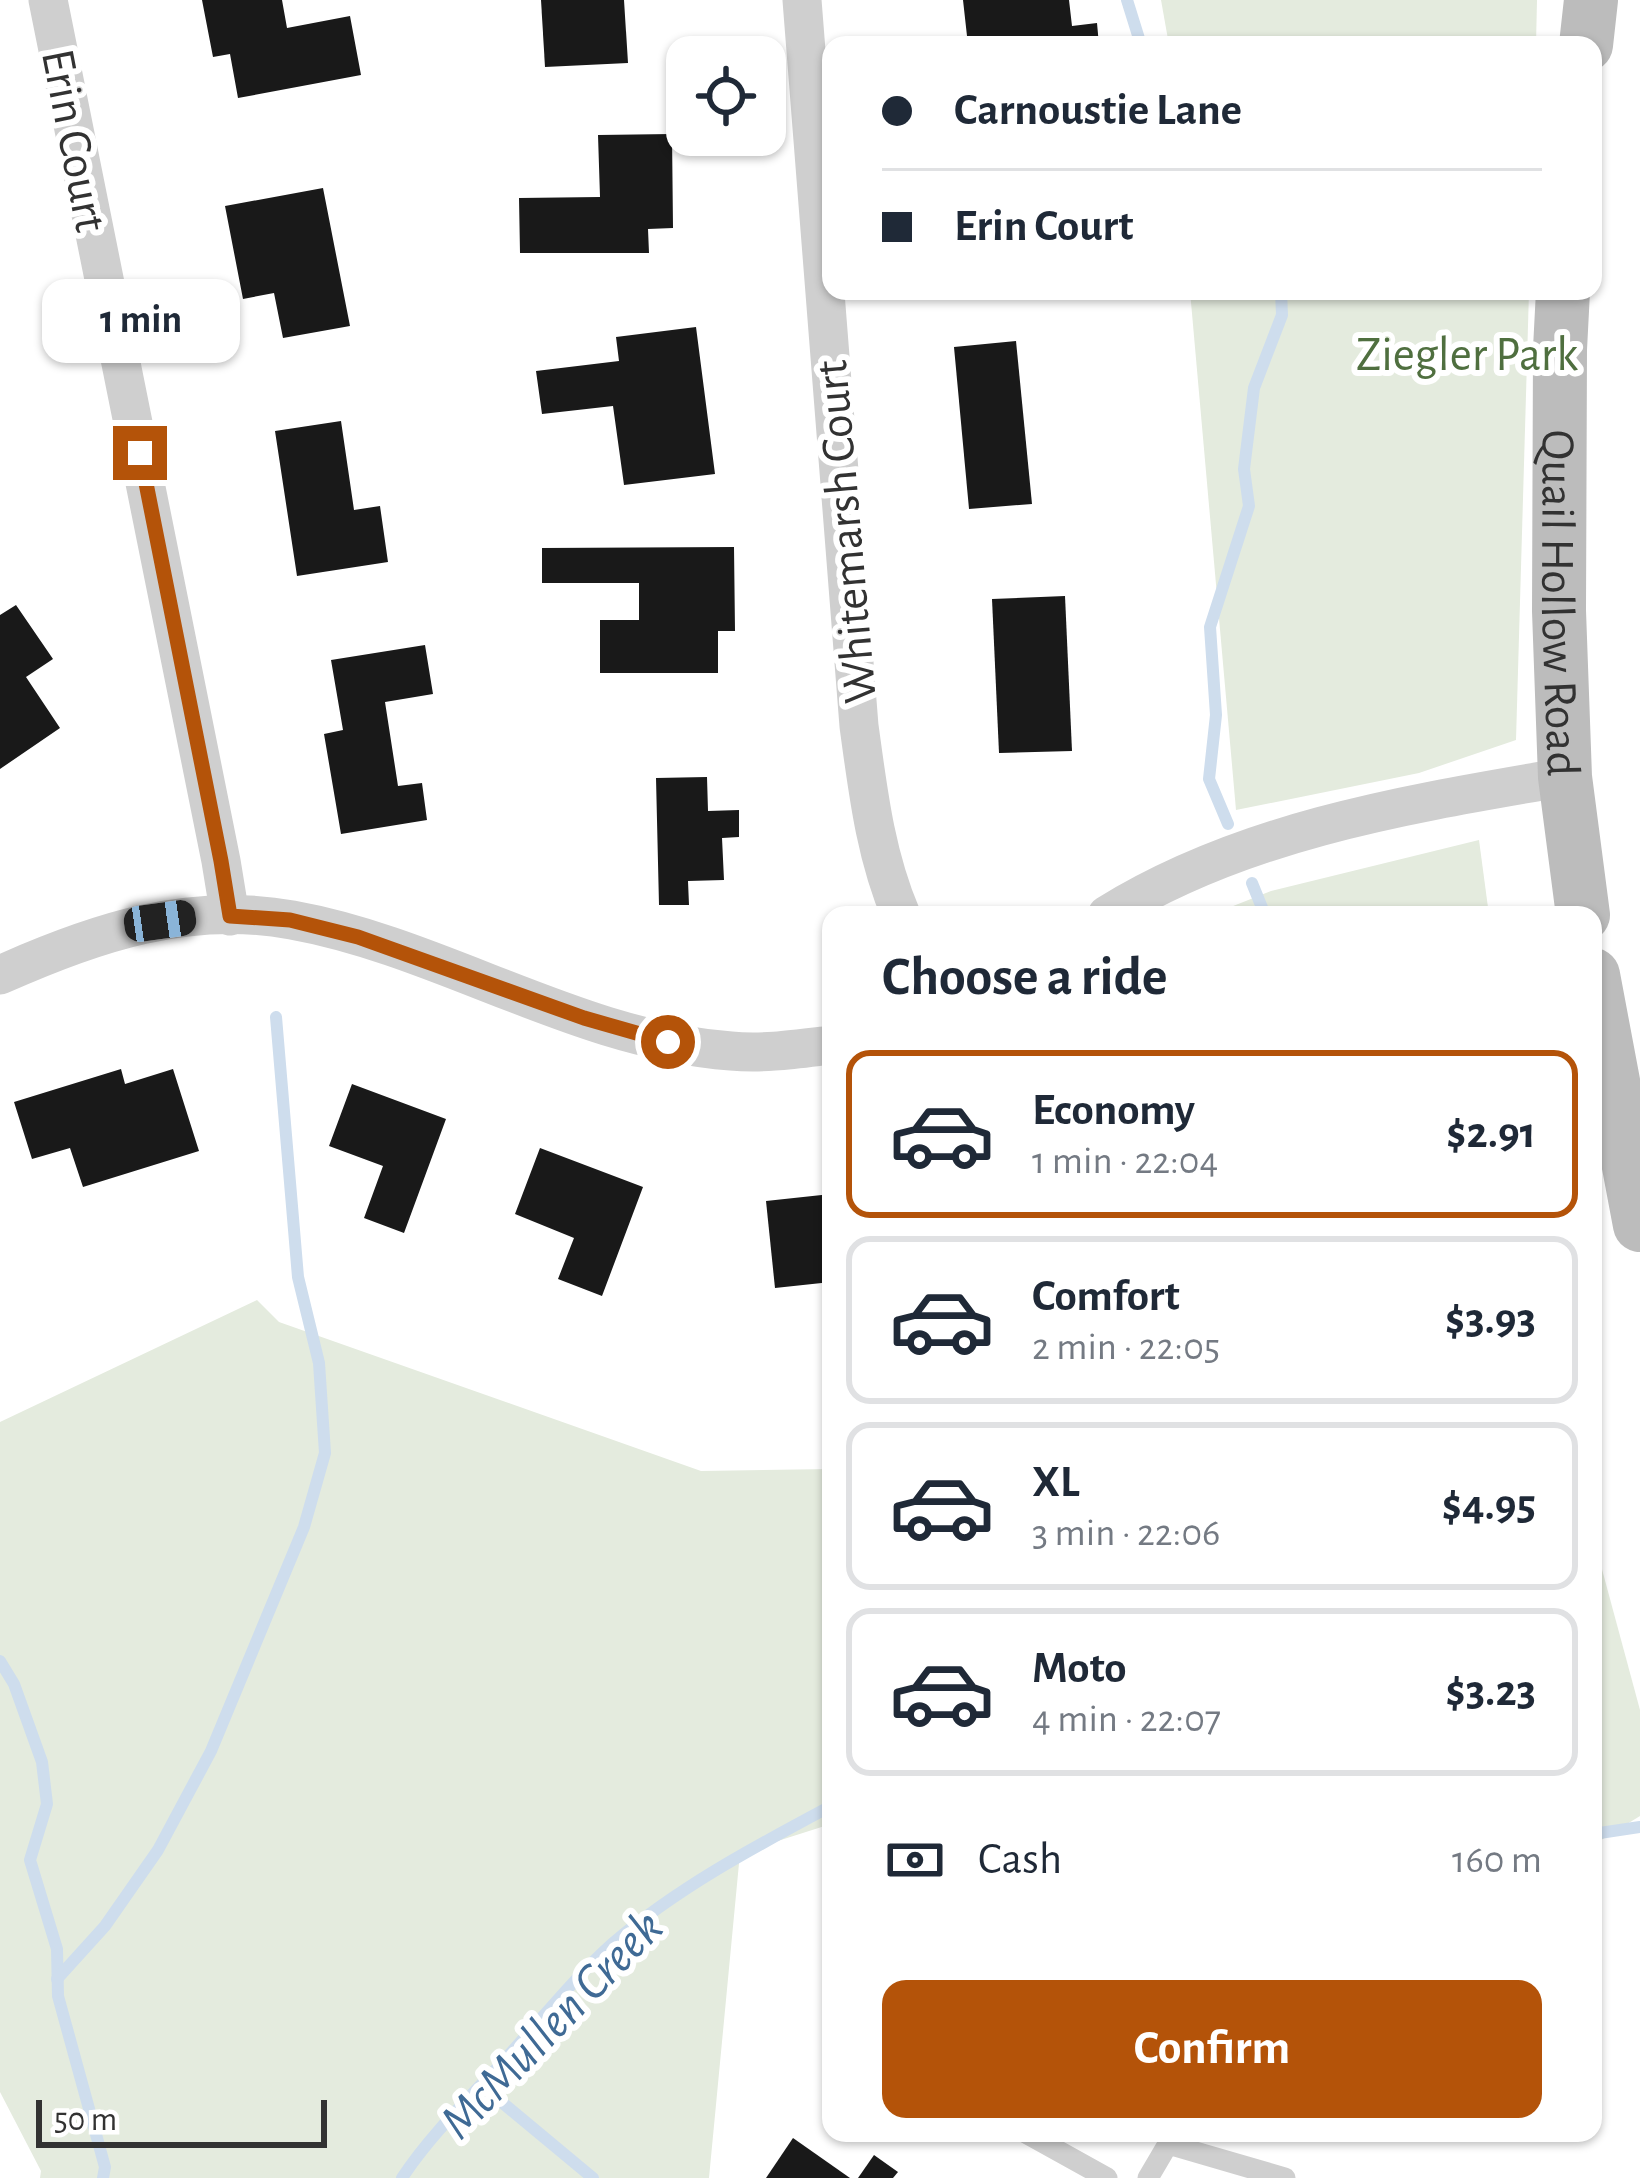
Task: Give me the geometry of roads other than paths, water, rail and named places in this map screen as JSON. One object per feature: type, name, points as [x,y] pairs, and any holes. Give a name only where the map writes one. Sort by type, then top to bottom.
[{"type":"main road","points":[[1587,36],[1591,0]]},
{"type":"main road","name":"Quail Hollow Road","points":[[1563,300],[1559,610],[1565,777],[1581,906]]},
{"type":"main road","points":[[1602,1023],[1640,1225]]},
{"type":"street","name":"Erin Court","points":[[48,0],[230,916]]},
{"type":"street","name":"Whitemarsh Court","points":[[802,0],[822,250]]},
{"type":"street","name":"Whitemarsh Court","points":[[826,300],[860,726],[873,825],[897,906]]},
{"type":"street","points":[[1124,906],[1187,873],[1291,834],[1405,805],[1565,777]]},
{"type":"street","points":[[0,975],[128,926],[191,917],[290,920],[358,937],[584,1018],[668,1042],[753,1052],[822,1046]]},
{"type":"lane","points":[[1042,2142],[1107,2178]]},
{"type":"lane","points":[[1148,2178],[1168,2144],[1286,2178]]},
{"type":"waterway","points":[[1127,0],[1138,36]]},
{"type":"waterway","points":[[1228,824],[1209,779],[1216,715],[1210,627],[1249,506],[1244,469],[1254,388],[1282,315],[1281,300]]},
{"type":"waterway","points":[[1252,883],[1261,906]]},
{"type":"waterway","points":[[57,1979],[105,1926],[158,1850],[211,1751],[304,1527],[325,1453],[319,1363],[298,1277],[276,1017]]},
{"type":"waterway","points":[[0,1661],[14,1684],[42,1762],[47,1804],[30,1860],[57,1949],[58,1996],[105,2167],[103,2178]]},
{"type":"waterway","name":"McMullen Creek","points":[[402,2178],[448,2120],[612,1944],[690,1886],[822,1811]]},
{"type":"waterway","name":"McMullen Creek","points":[[1602,1833],[1640,1827]]},
{"type":"waterway","points":[[481,2085],[593,2178]]},
{"type":"park label","name":"Ziegler Park","points":[[1467,353]]}]
